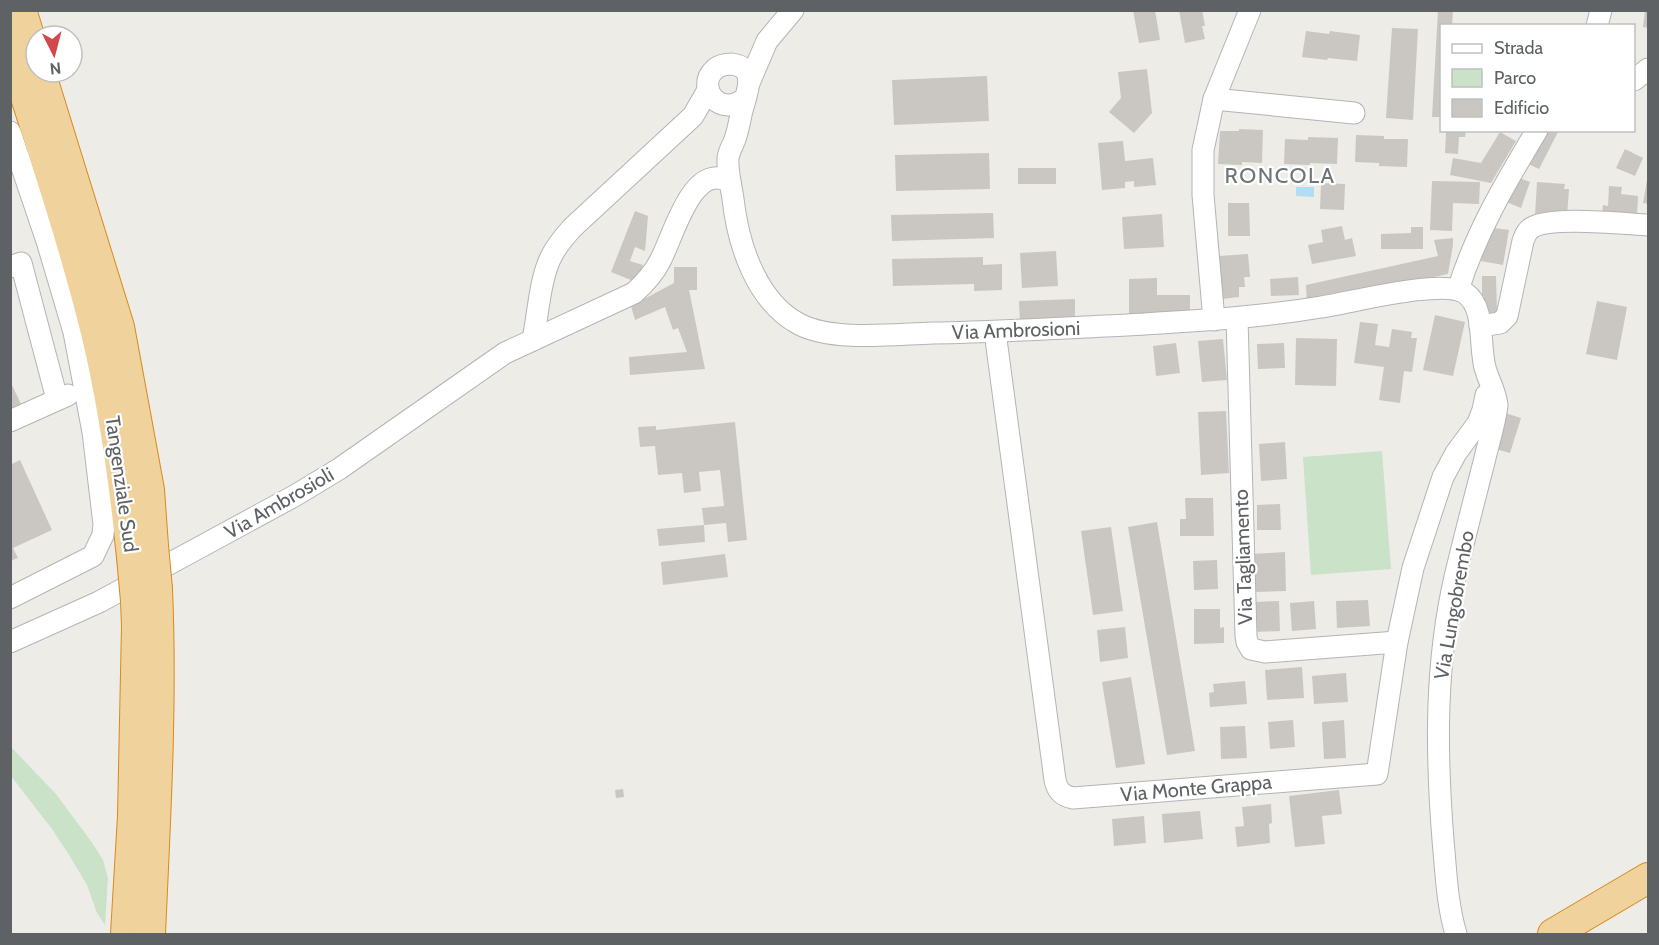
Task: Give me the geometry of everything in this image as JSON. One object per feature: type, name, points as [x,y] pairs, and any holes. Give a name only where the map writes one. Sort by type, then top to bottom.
[{"type":"highway","name":"Tangenziale Sud","points":[[10,47],[96,332],[126,494],[143,552]]},
{"type":"highway","points":[[10,84],[43,184],[68,234]]},
{"type":"highway","name":"Tangenziale Sud","points":[[44,84],[119,327],[149,490],[143,552],[146,595],[159,639],[150,934]]},
{"type":"highway","name":"Tangenziale Sud","points":[[126,934],[133,816],[137,626],[146,595]]},
{"type":"highway","points":[[1552,934],[1648,878]]},
{"type":"highway","points":[[1593,934],[1648,901]]},
{"type":"street","points":[[732,100],[767,41],[793,10]]},
{"type":"street","points":[[1215,320],[1204,208],[1204,143],[1215,99],[1250,10]]},
{"type":"street","points":[[730,64],[767,41]]},
{"type":"street","points":[[533,340],[546,269],[557,246],[572,228],[693,116],[732,100],[748,76],[737,66],[724,64],[713,71],[708,83],[732,100]]},
{"type":"street","points":[[1635,79],[1648,69]]},
{"type":"street","points":[[1215,99],[1354,113]]},
{"type":"street","name":"Via Ambrosioni","points":[[732,100],[736,137],[728,153],[730,182],[737,226],[752,270],[763,290],[783,313],[797,323],[817,332],[842,335],[995,332],[1215,320],[1322,307],[1405,292],[1441,288],[1458,290]]},
{"type":"street","points":[[10,132],[47,241],[74,332],[93,432],[104,524],[103,535],[93,556],[10,598]]},
{"type":"street","points":[[1458,290],[1492,207],[1536,132]]},
{"type":"street","points":[[533,340],[634,293],[658,265],[685,206],[699,184],[714,177],[721,177],[730,182]]},
{"type":"street","points":[[1480,326],[1500,323],[1507,316],[1523,241],[1527,232],[1533,227],[1545,223],[1572,222],[1648,225]]},
{"type":"street","points":[[10,267],[21,263],[57,399]]},
{"type":"street","name":"Via Lungobrembo","points":[[1456,934],[1447,881],[1440,799],[1439,697],[1443,650],[1453,591],[1496,408],[1494,389],[1486,371],[1480,326],[1474,303],[1465,293],[1458,290]]},
{"type":"street","name":"Via Tagliamento","points":[[1237,318],[1245,636],[1249,646],[1260,652],[1271,652],[1396,642]]},
{"type":"street","name":"Via Monte Grappa","points":[[995,332],[1055,780],[1062,794],[1078,798],[1377,774],[1396,642],[1413,568],[1443,477],[1452,458],[1476,427],[1482,414],[1486,371]]},
{"type":"street","name":"Via Ambrosioli","points":[[10,642],[99,602],[306,489],[364,452],[499,357],[533,340]]},
{"type":"street","points":[[10,421],[85,387]]},
{"type":"green space","points":[[1382,451],[1391,569],[1311,575],[1303,457]]},
{"type":"green space","points":[[10,746],[56,794],[103,860],[108,878],[105,925],[97,913],[87,885],[71,858],[11,776]]},
{"type":"water","points":[[1296,187],[1314,187],[1314,197],[1296,196]]},
{"type":"building","points":[[1133,10],[1155,10],[1160,40],[1139,43]]},
{"type":"building","points":[[1179,10],[1202,10],[1205,39],[1185,43]]},
{"type":"building","points":[[1438,10],[1453,10],[1452,24],[1440,24],[1440,117],[1432,117]]},
{"type":"building","points":[[1645,10],[1648,10],[1648,28],[1643,27]]},
{"type":"building","points":[[1392,28],[1418,29],[1413,120],[1386,118]]},
{"type":"building","points":[[1306,31],[1360,35],[1357,61],[1302,57]]},
{"type":"building","points":[[1147,69],[1152,113],[1134,133],[1109,112],[1121,98],[1118,72]]},
{"type":"building","points":[[987,76],[989,121],[894,125],[892,80]]},
{"type":"building","points":[[1239,129],[1263,130],[1262,163],[1218,164],[1220,131],[1239,131]]},
{"type":"building","points":[[1446,132],[1466,132],[1465,137],[1459,137],[1458,154],[1445,153]]},
{"type":"building","points":[[1500,132],[1516,141],[1491,183],[1450,175],[1453,158],[1481,163]]},
{"type":"building","points":[[1543,132],[1558,132],[1539,169],[1526,163]]},
{"type":"building","points":[[1356,135],[1384,136],[1384,139],[1408,139],[1407,167],[1355,162]]},
{"type":"building","points":[[1308,137],[1338,138],[1337,164],[1284,164],[1285,139],[1308,140]]},
{"type":"building","points":[[1123,141],[1125,161],[1153,158],[1156,185],[1134,187],[1134,181],[1125,182],[1125,188],[1102,190],[1098,143]]},
{"type":"building","points":[[1625,149],[1643,158],[1635,176],[1616,168]]},
{"type":"building","points":[[989,153],[990,189],[896,191],[895,155]]},
{"type":"building","points":[[1018,168],[1056,168],[1056,184],[1018,184]]},
{"type":"building","points":[[1514,176],[1530,182],[1521,208],[1504,201]]},
{"type":"building","points":[[1648,180],[1648,204],[1643,203]]},
{"type":"building","points":[[1432,181],[1480,182],[1479,204],[1453,203],[1452,231],[1430,230]]},
{"type":"building","points":[[1537,182],[1565,184],[1564,189],[1569,189],[1567,217],[1535,215]]},
{"type":"building","points":[[1321,183],[1345,184],[1344,210],[1320,209]]},
{"type":"building","points":[[1609,186],[1622,187],[1621,194],[1638,196],[1637,216],[1602,214],[1603,205],[1608,206]]},
{"type":"building","points":[[1228,203],[1249,203],[1250,236],[1228,236]]},
{"type":"building","points":[[635,211],[648,216],[645,251],[635,247],[630,261],[643,265],[636,282],[611,272]]},
{"type":"building","points":[[993,213],[994,238],[892,241],[891,215]]},
{"type":"building","points":[[1162,214],[1164,247],[1124,249],[1122,217]]},
{"type":"building","points":[[1342,226],[1345,240],[1352,238],[1356,256],[1312,264],[1308,245],[1323,242],[1321,230]]},
{"type":"building","points":[[1411,227],[1423,227],[1423,249],[1381,249],[1381,234],[1411,233]]},
{"type":"building","points":[[1486,227],[1509,230],[1503,265],[1481,261]]},
{"type":"building","points":[[1453,238],[1448,274],[1307,303],[1306,285],[1438,256],[1434,240]]},
{"type":"building","points":[[1056,251],[1058,286],[1022,288],[1020,253]]},
{"type":"building","points":[[1248,254],[1250,277],[1244,277],[1245,287],[1239,287],[1239,297],[1222,299],[1219,256]]},
{"type":"building","points":[[983,257],[983,265],[1002,264],[1002,290],[974,291],[974,284],[893,286],[892,259]]},
{"type":"building","points":[[674,267],[697,267],[697,290],[689,290],[705,369],[630,375],[629,357],[687,352],[678,328],[673,330],[665,307],[635,320],[631,306],[674,283]]},
{"type":"building","points":[[1482,276],[1496,276],[1497,313],[1484,313]]},
{"type":"building","points":[[1298,277],[1299,295],[1271,296],[1270,279]]},
{"type":"building","points":[[1157,278],[1157,295],[1190,295],[1190,316],[1129,317],[1129,279]]},
{"type":"building","points":[[1075,299],[1075,321],[1020,323],[1019,301]]},
{"type":"building","points":[[1597,301],[1627,307],[1617,360],[1586,354]]},
{"type":"building","points":[[1435,315],[1465,322],[1453,376],[1423,370]]},
{"type":"building","points":[[1360,322],[1378,324],[1375,345],[1389,347],[1392,329],[1412,332],[1411,338],[1417,338],[1412,372],[1404,371],[1400,403],[1379,400],[1384,367],[1354,363]]},
{"type":"building","points":[[1296,338],[1337,339],[1336,386],[1295,385]]},
{"type":"building","points":[[1223,339],[1227,380],[1202,382],[1198,341]]},
{"type":"building","points":[[1176,343],[1180,373],[1156,376],[1153,346]]},
{"type":"building","points":[[1284,343],[1285,368],[1258,369],[1257,344]]},
{"type":"building","points":[[10,381],[22,406],[10,411]]},
{"type":"building","points":[[1226,411],[1229,473],[1201,475],[1198,412]]},
{"type":"building","points":[[1502,412],[1521,418],[1510,453],[1492,448]]},
{"type":"building","points":[[735,422],[747,540],[728,542],[726,523],[704,525],[702,508],[724,506],[720,470],[699,472],[701,491],[684,493],[682,473],[658,475],[655,446],[640,447],[638,427],[656,426],[656,430]]},
{"type":"building","points":[[1285,442],[1287,479],[1261,481],[1259,444]]},
{"type":"building","points":[[20,460],[52,530],[13,548],[18,558],[10,561],[10,465]]},
{"type":"building","points":[[1185,498],[1213,498],[1214,536],[1180,536],[1180,519],[1186,519]]},
{"type":"building","points":[[1280,504],[1281,530],[1257,530],[1257,505]]},
{"type":"building","points":[[1157,522],[1195,751],[1167,755],[1128,527]]},
{"type":"building","points":[[704,525],[705,542],[659,546],[657,529]]},
{"type":"building","points":[[1111,527],[1123,611],[1093,615],[1081,531]]},
{"type":"building","points":[[1285,552],[1286,591],[1254,592],[1252,554]]},
{"type":"building","points":[[725,554],[728,577],[663,585],[661,562]]},
{"type":"building","points":[[1217,560],[1218,589],[1194,590],[1193,561]]},
{"type":"building","points":[[1368,600],[1370,626],[1337,628],[1336,601]]},
{"type":"building","points":[[1279,601],[1280,631],[1254,632],[1253,602]]},
{"type":"building","points":[[1314,601],[1316,629],[1292,631],[1290,603]]},
{"type":"building","points":[[1194,609],[1220,609],[1220,628],[1224,627],[1224,643],[1194,644]]},
{"type":"building","points":[[1125,627],[1128,658],[1100,662],[1097,630]]},
{"type":"building","points":[[1302,667],[1304,698],[1267,700],[1265,670]]},
{"type":"building","points":[[1346,673],[1348,702],[1314,704],[1312,676]]},
{"type":"building","points":[[1131,677],[1145,764],[1116,768],[1102,682]]},
{"type":"building","points":[[1245,681],[1247,704],[1210,707],[1209,693],[1214,692],[1213,684]]},
{"type":"building","points":[[1293,720],[1295,747],[1270,749],[1268,722]]},
{"type":"building","points":[[1344,720],[1346,758],[1324,759],[1322,722]]},
{"type":"building","points":[[1245,726],[1247,758],[1221,759],[1220,727]]},
{"type":"building","points":[[623,789],[624,797],[616,798],[615,790]]},
{"type":"building","points":[[1339,790],[1342,814],[1322,816],[1325,844],[1295,847],[1289,796]]},
{"type":"building","points":[[1271,804],[1270,843],[1237,847],[1235,827],[1244,826],[1242,807]]},
{"type":"building","points":[[1200,811],[1203,839],[1164,843],[1162,814]]},
{"type":"building","points":[[1144,816],[1146,843],[1114,846],[1112,819]]},
{"type":"district","name":"RONCOLA","points":[[1280,175]]}]
